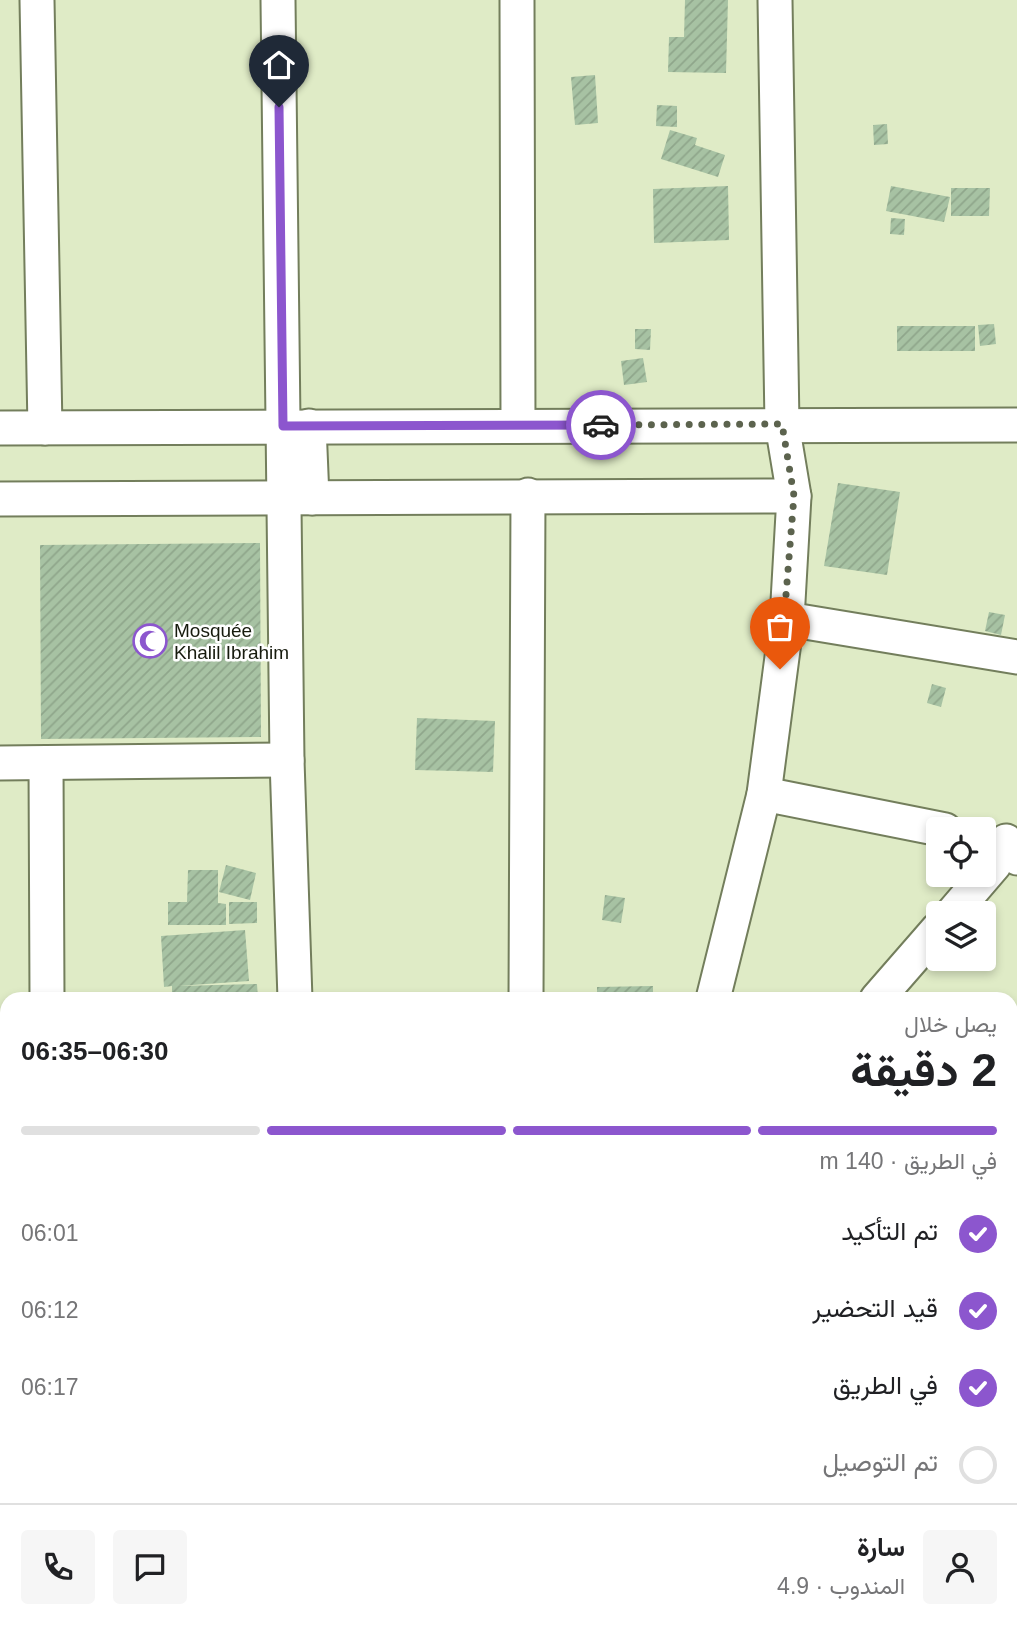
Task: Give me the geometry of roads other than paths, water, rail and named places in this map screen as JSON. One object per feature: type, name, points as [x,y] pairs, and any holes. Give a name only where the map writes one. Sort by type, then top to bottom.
[{"type":"street","points":[[37,0],[46,428]]},
{"type":"street","points":[[278,0],[298,498],[287,760],[295,992]]},
{"type":"street","points":[[517,0],[518,425]]},
{"type":"street","points":[[715,992],[765,794],[787,619],[794,496],[782,424],[775,0]]},
{"type":"street","points":[[0,428],[1017,425]]},
{"type":"street","points":[[526,992],[528,495]]},
{"type":"street","points":[[0,499],[794,496]]},
{"type":"street","points":[[787,619],[1017,657]]},
{"type":"street","points":[[0,763],[287,760]]},
{"type":"street","points":[[46,763],[47,992]]},
{"type":"street","points":[[765,794],[926,826]]},
{"type":"street","points":[[963,901],[994,865],[1006,845]]},
{"type":"street","points":[[883,992],[926,943]]},
{"type":"place","name":"Mosquée Khalil Ibrahim","points":[[150,641]]}]
